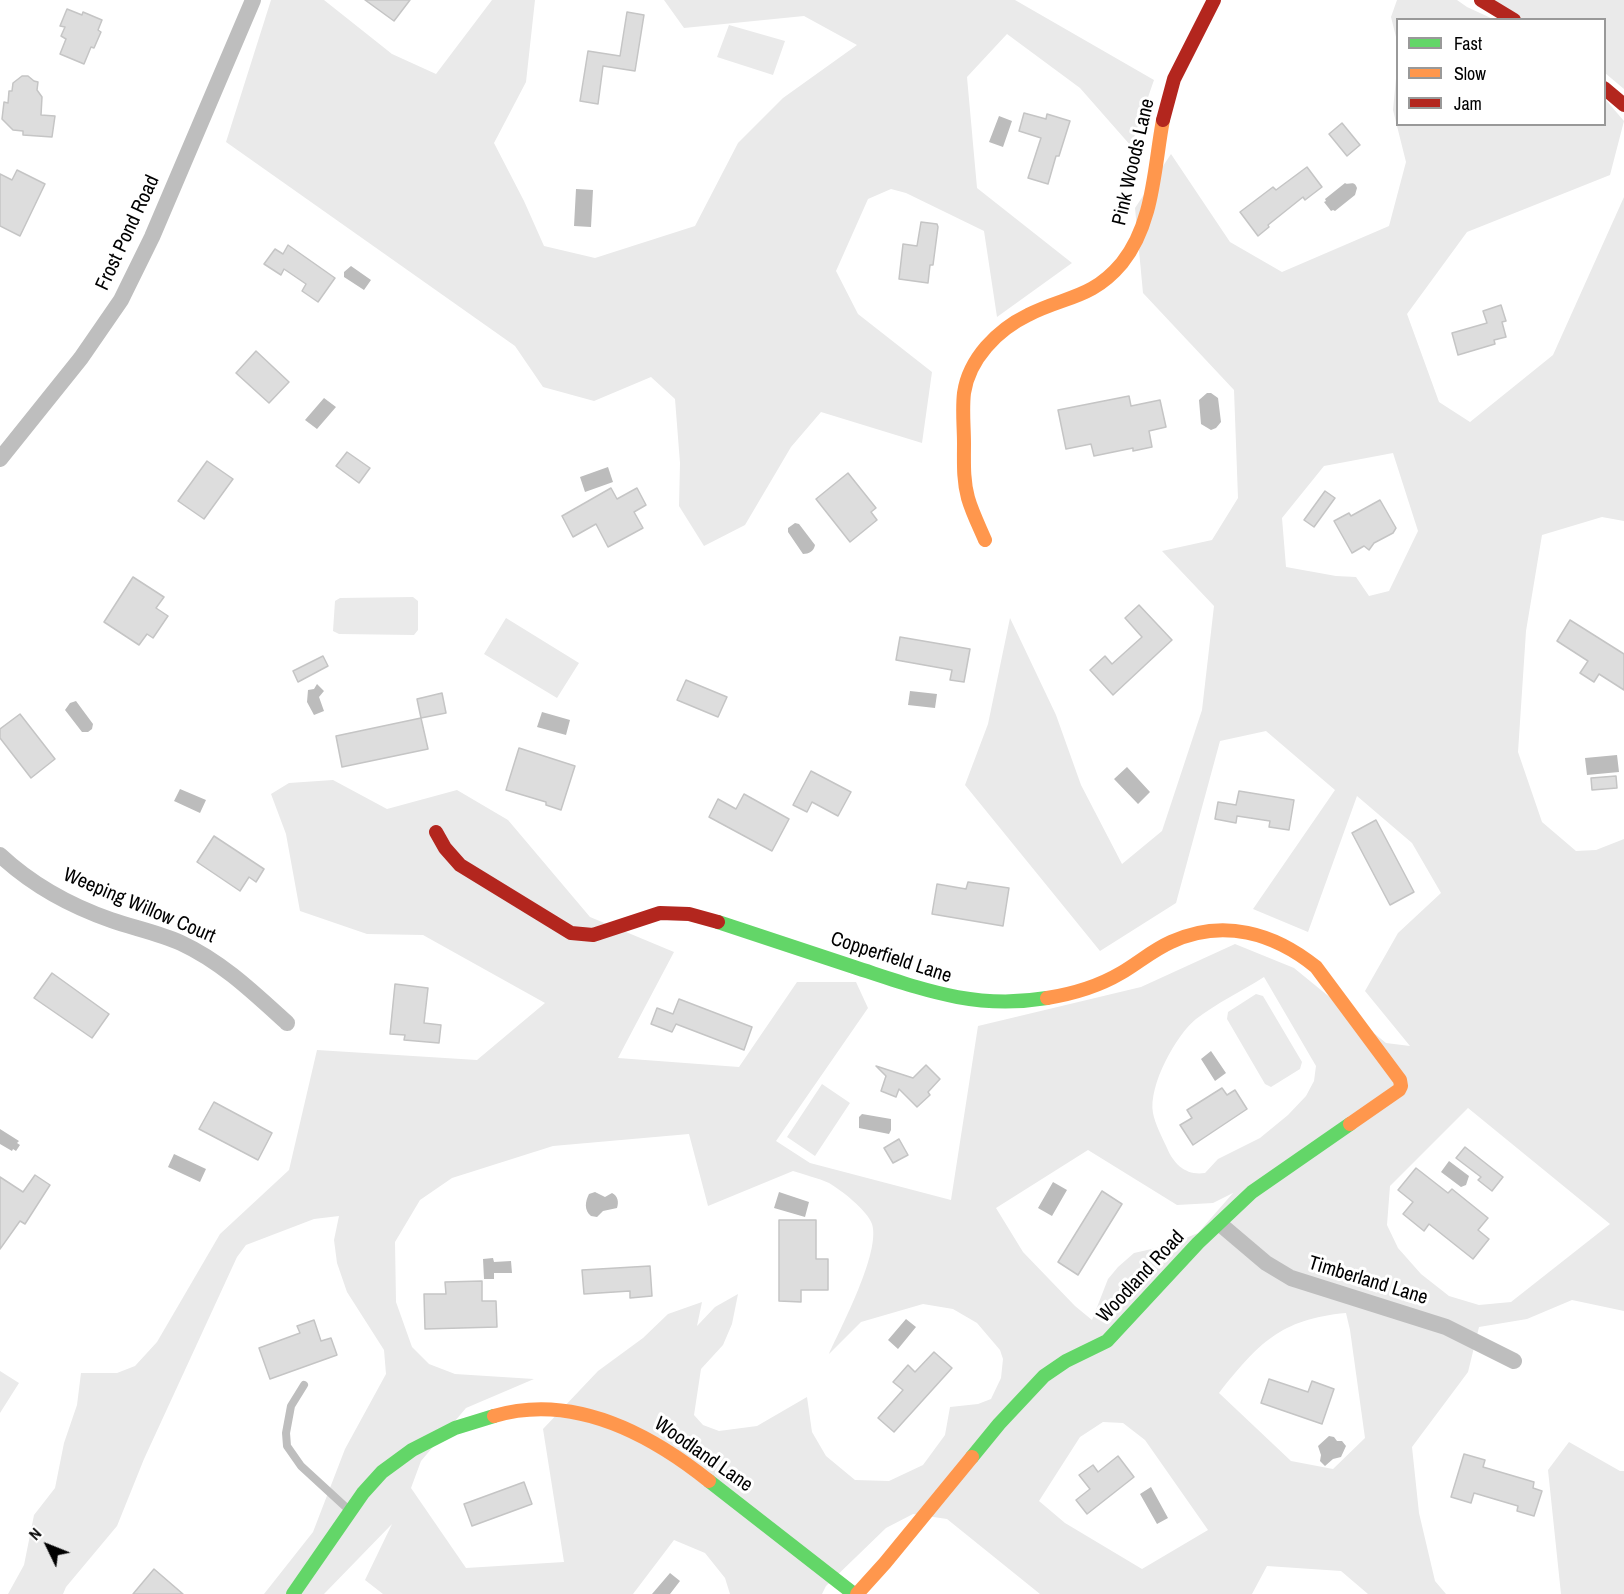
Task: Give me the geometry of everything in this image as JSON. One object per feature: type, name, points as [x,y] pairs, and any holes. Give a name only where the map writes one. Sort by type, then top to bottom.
[{"type":"street","name":"Frost Pond Road","points":[[0,459],[81,358],[116,309],[133,278],[253,0]]},
{"type":"street","name":"Pink Woods Lane","points":[[986,540],[965,485],[963,406],[970,373],[980,355],[1005,328],[1027,315],[1073,299],[1092,289],[1109,277],[1129,253],[1139,235],[1146,210],[1160,145],[1165,107],[1172,85],[1214,0]]},
{"type":"street","points":[[1481,0],[1511,18]]},
{"type":"street","points":[[1606,89],[1624,105]]},
{"type":"street","name":"Copperfield Lane","points":[[436,832],[445,848],[460,865],[516,902],[571,933],[593,935],[660,913],[689,914],[957,999],[1013,1003],[1072,993],[1111,978],[1187,935],[1206,930],[1240,930],[1259,934],[1280,941],[1316,967],[1400,1080],[1401,1086]]},
{"type":"street","name":"Weeping Willow Court","points":[[0,855],[25,876],[88,912],[178,941],[202,954],[224,968],[287,1023]]},
{"type":"street","name":"Woodland Road","points":[[855,1594],[885,1563],[999,1424],[1044,1376],[1066,1361],[1107,1341],[1198,1243],[1252,1192],[1399,1090],[1401,1086]]},
{"type":"street","name":"Timberland Lane","points":[[1220,1224],[1266,1263],[1291,1278],[1446,1327],[1514,1361]]},
{"type":"street","name":"Woodland Lane","points":[[293,1594],[350,1512],[382,1472],[412,1449],[455,1428],[515,1410],[563,1410],[610,1422],[636,1432],[687,1463],[855,1594]]},
{"type":"lane","points":[[303,1385],[291,1406],[285,1433],[287,1446],[301,1466],[350,1512]]},
{"type":"shaded area","points":[[271,0],[324,0],[392,54],[436,74],[492,0],[535,0],[526,82],[494,143],[544,246],[595,258],[695,226],[738,143],[783,98],[857,45],[804,16],[684,28],[664,0],[1015,0],[1154,80],[1131,146],[1080,88],[1007,34],[967,77],[977,188],[1072,263],[997,317],[984,231],[906,193],[891,189],[868,199],[836,271],[858,314],[932,372],[922,443],[821,412],[791,447],[745,525],[704,546],[679,506],[680,463],[675,399],[651,377],[594,401],[543,387],[515,346],[226,142]]},
{"type":"shaded area","points":[[1397,0],[1457,0],[1491,18],[1396,18],[1396,37],[1391,17]]},
{"type":"shaded area","points":[[1486,0],[1624,0],[1624,89],[1606,74],[1606,18],[1518,18]]},
{"type":"shaded area","points":[[729,25],[785,41],[773,75],[717,57]]},
{"type":"shaded area","points":[[1396,78],[1396,122],[1393,110]]},
{"type":"shaded area","points":[[1606,100],[1624,121],[1610,175],[1467,232],[1407,314],[1439,402],[1470,422],[1553,355],[1624,197],[1624,521],[1602,517],[1542,535],[1526,631],[1518,752],[1542,822],[1576,851],[1596,850],[1624,839],[1624,1311],[1572,1300],[1527,1319],[1479,1327],[1468,1372],[1412,1447],[1419,1513],[1435,1581],[1446,1594],[1368,1594],[1341,1571],[1267,1566],[1252,1594],[1040,1594],[947,1519],[913,1514],[886,1528],[826,1586],[822,1594],[730,1594],[725,1578],[705,1553],[674,1540],[633,1594],[383,1594],[365,1580],[392,1524],[324,1594],[264,1594],[313,1532],[345,1449],[386,1374],[384,1350],[347,1292],[337,1263],[334,1240],[339,1216],[314,1219],[246,1245],[237,1257],[144,1459],[117,1526],[66,1587],[63,1594],[8,1594],[24,1565],[34,1515],[55,1488],[64,1443],[77,1405],[81,1373],[117,1373],[135,1366],[157,1342],[220,1234],[289,1170],[317,1050],[477,1060],[545,1003],[423,935],[367,934],[300,911],[286,834],[271,794],[289,783],[333,780],[387,809],[457,790],[508,820],[590,917],[674,952],[618,1058],[739,1067],[797,982],[856,982],[868,1008],[776,1141],[810,1163],[951,1200],[978,1026],[1141,987],[1235,944],[1294,968],[1386,1043],[1410,1046],[1365,991],[1398,933],[1441,893],[1412,843],[1357,796],[1308,932],[1253,909],[1335,790],[1266,731],[1220,741],[1176,903],[1100,951],[965,785],[988,724],[1010,618],[1056,715],[1081,785],[1122,864],[1162,831],[1202,710],[1214,606],[1162,551],[1212,540],[1238,498],[1234,390],[1143,293],[1135,208],[1171,154],[1230,242],[1282,272],[1389,226],[1406,162],[1397,126],[1606,126]],"holes":[[[1393,453],[1418,531],[1389,591],[1369,596],[1356,577],[1336,576],[1286,567],[1282,518],[1324,466]],[[1264,977],[1316,1066],[1314,1081],[1306,1096],[1288,1115],[1260,1138],[1218,1159],[1205,1173],[1192,1173],[1173,1160],[1155,1122],[1153,1102],[1159,1076],[1172,1049],[1196,1019]],[[1468,1108],[1610,1224],[1511,1302],[1479,1305],[1449,1296],[1421,1274],[1398,1248],[1387,1225],[1390,1186]],[[689,1134],[708,1206],[793,1171],[829,1183],[847,1195],[869,1219],[872,1224],[873,1237],[866,1270],[829,1354],[861,1322],[923,1304],[953,1309],[977,1323],[1000,1350],[1003,1359],[1001,1378],[991,1399],[978,1404],[950,1407],[945,1435],[923,1465],[889,1481],[855,1480],[826,1456],[812,1432],[807,1397],[757,1426],[719,1431],[703,1425],[694,1415],[701,1369],[723,1345],[732,1324],[738,1294],[715,1307],[697,1326],[702,1302],[668,1314],[643,1338],[598,1371],[543,1429],[564,1562],[466,1568],[411,1488],[421,1461],[466,1408],[534,1379],[455,1374],[429,1364],[412,1347],[396,1302],[395,1242],[420,1200],[452,1178],[553,1146]],[[1088,1150],[1177,1205],[1213,1203],[1233,1193],[1198,1233],[1169,1245],[1134,1253],[1118,1267],[1108,1279],[1092,1320],[1075,1306],[1023,1252],[996,1208]],[[1346,1313],[1365,1438],[1333,1469],[1291,1461],[1219,1393],[1246,1361],[1272,1337],[1287,1328],[1323,1316]],[[1103,1422],[1123,1423],[1145,1440],[1208,1530],[1142,1569],[1065,1523],[1039,1501],[1080,1437]]]},
{"type":"shaded area","points":[[999,116],[1012,121],[1003,147],[989,142]]},
{"type":"shaded area","points":[[1345,183],[1356,185],[1355,195],[1335,211],[1331,211],[1324,202],[1325,199]]},
{"type":"shaded area","points":[[576,189],[593,190],[591,227],[574,226]]},
{"type":"shaded area","points":[[351,266],[371,280],[364,290],[344,277],[344,272]]},
{"type":"shaded area","points":[[1207,393],[1218,398],[1221,422],[1211,430],[1201,424],[1199,400]]},
{"type":"shaded area","points":[[324,398],[336,407],[317,429],[305,420]]},
{"type":"shaded area","points":[[608,467],[613,482],[585,492],[580,477]]},
{"type":"shaded area","points":[[795,523],[799,524],[815,545],[809,553],[803,554],[788,532],[788,528]]},
{"type":"shaded area","points":[[413,597],[418,601],[418,630],[414,635],[339,634],[333,631],[335,601],[340,598]]},
{"type":"shaded area","points":[[506,618],[579,663],[557,698],[484,654]]},
{"type":"shaded area","points":[[317,684],[324,691],[319,697],[324,711],[314,715],[307,702],[308,690],[314,689]]},
{"type":"shaded area","points":[[910,691],[937,694],[935,708],[908,705]]},
{"type":"shaded area","points":[[76,701],[93,724],[92,729],[88,732],[82,732],[65,710],[70,703]]},
{"type":"shaded area","points":[[542,712],[570,720],[566,735],[537,727]]},
{"type":"shaded area","points":[[1617,755],[1619,772],[1587,775],[1585,758]]},
{"type":"shaded area","points":[[1127,767],[1150,792],[1138,804],[1114,779]]},
{"type":"shaded area","points":[[180,789],[206,800],[200,813],[174,801]]},
{"type":"shaded area","points":[[1256,994],[1263,996],[1302,1062],[1300,1069],[1271,1087],[1265,1084],[1227,1019],[1228,1012]]},
{"type":"shaded area","points":[[1211,1051],[1226,1073],[1215,1081],[1201,1059]]},
{"type":"shaded area","points":[[822,1084],[850,1103],[815,1156],[787,1137]]},
{"type":"shaded area","points":[[862,1114],[891,1119],[889,1134],[859,1128],[859,1117]]},
{"type":"shaded area","points":[[0,1129],[19,1141],[17,1143],[20,1145],[16,1151],[0,1144]]},
{"type":"shaded area","points":[[174,1154],[206,1169],[200,1182],[168,1167]]},
{"type":"shaded area","points":[[1449,1161],[1469,1176],[1466,1185],[1461,1187],[1441,1172]]},
{"type":"shaded area","points":[[1053,1182],[1067,1190],[1052,1216],[1038,1208]]},
{"type":"shaded area","points":[[595,1192],[605,1197],[614,1194],[618,1199],[617,1208],[603,1211],[597,1217],[591,1216],[586,1209],[586,1203],[589,1194]]},
{"type":"shaded area","points":[[779,1192],[809,1202],[805,1217],[774,1208]]},
{"type":"shaded area","points":[[493,1258],[494,1262],[511,1261],[512,1273],[494,1273],[494,1279],[484,1279],[483,1259]]},
{"type":"shaded area","points":[[906,1319],[916,1327],[898,1349],[888,1340]]},
{"type":"shaded area","points":[[0,1371],[19,1383],[0,1413]]},
{"type":"shaded area","points":[[1329,1436],[1342,1441],[1346,1446],[1341,1457],[1333,1459],[1325,1466],[1320,1461],[1318,1446]]},
{"type":"shaded area","points":[[1569,1442],[1620,1471],[1624,1471],[1624,1594],[1561,1594],[1548,1470]]},
{"type":"shaded area","points":[[1151,1487],[1168,1518],[1157,1524],[1140,1494]]},
{"type":"shaded area","points":[[670,1573],[680,1581],[670,1594],[652,1594]]},
{"type":"building","points":[[365,0],[410,0],[394,21]]},
{"type":"building","points":[[67,9],[82,15],[83,12],[102,20],[98,30],[101,32],[84,64],[60,54],[66,39],[61,36],[65,27],[60,26]]},
{"type":"building","points":[[627,12],[644,15],[635,71],[603,66],[598,104],[580,101],[588,51],[620,56]]},
{"type":"building","points":[[22,76],[28,76],[38,82],[37,90],[42,97],[41,115],[55,116],[52,137],[23,135],[23,131],[13,130],[2,119],[4,102],[8,103],[9,91],[12,91],[13,83]]},
{"type":"building","points":[[1024,113],[1046,119],[1047,114],[1070,121],[1048,184],[1028,178],[1041,138],[1019,131]]},
{"type":"building","points":[[1342,123],[1360,145],[1347,156],[1329,134]]},
{"type":"building","points":[[1307,167],[1322,187],[1305,200],[1303,197],[1258,236],[1240,212],[1273,187],[1276,190]]},
{"type":"building","points":[[17,170],[45,184],[20,236],[0,226],[0,174],[12,180]]},
{"type":"building","points":[[921,222],[937,224],[938,227],[928,283],[899,279],[903,244],[917,246]]},
{"type":"building","points":[[288,245],[335,278],[318,302],[302,291],[306,284],[284,269],[281,275],[264,264],[275,249],[283,254]]},
{"type":"building","points":[[1501,305],[1506,321],[1502,322],[1506,337],[1494,340],[1495,344],[1458,355],[1452,333],[1487,323],[1483,311]]},
{"type":"building","points":[[256,351],[289,382],[269,403],[236,373]]},
{"type":"building","points":[[1129,396],[1131,406],[1160,400],[1166,427],[1149,431],[1152,447],[1133,451],[1133,448],[1094,456],[1091,444],[1066,449],[1058,410]]},
{"type":"building","points":[[347,452],[370,468],[359,483],[336,466]]},
{"type":"building","points":[[207,461],[233,479],[204,519],[178,501]]},
{"type":"building","points":[[848,473],[876,508],[871,512],[877,520],[850,542],[816,499]]},
{"type":"building","points":[[611,488],[617,499],[637,488],[646,505],[634,512],[643,528],[608,547],[596,524],[573,537],[562,516]]},
{"type":"building","points":[[1325,491],[1335,498],[1314,527],[1304,520]]},
{"type":"building","points":[[1380,500],[1396,528],[1393,533],[1374,543],[1369,550],[1364,546],[1352,553],[1334,521],[1349,513],[1351,516]]},
{"type":"building","points":[[133,577],[164,597],[156,608],[168,616],[153,638],[147,634],[139,645],[104,622]]},
{"type":"building","points":[[1139,605],[1172,640],[1113,695],[1090,670],[1105,656],[1112,664],[1142,637],[1125,618]]},
{"type":"building","points":[[1570,620],[1624,654],[1624,690],[1599,674],[1594,682],[1580,673],[1588,661],[1557,641]]},
{"type":"building","points":[[900,637],[970,649],[964,682],[950,680],[952,670],[896,660]]},
{"type":"building","points":[[323,656],[328,666],[298,682],[293,671]]},
{"type":"building","points":[[686,680],[727,697],[718,717],[677,700]]},
{"type":"building","points":[[442,693],[446,713],[421,718],[417,699]]},
{"type":"building","points":[[20,714],[55,759],[31,778],[0,738],[0,729]]},
{"type":"building","points":[[421,718],[428,749],[342,767],[336,736]]},
{"type":"building","points":[[519,748],[575,766],[561,810],[546,805],[546,802],[506,790]]},
{"type":"building","points":[[811,771],[851,792],[838,816],[812,802],[807,812],[793,805]]},
{"type":"building","points":[[1616,776],[1617,788],[1592,790],[1591,778]]},
{"type":"building","points":[[1239,791],[1294,800],[1289,830],[1269,827],[1270,821],[1237,816],[1236,823],[1215,819],[1218,802],[1236,805]]},
{"type":"building","points":[[744,794],[789,819],[772,851],[709,817],[718,799],[736,809]]},
{"type":"building","points":[[1376,820],[1414,892],[1390,905],[1352,833]]},
{"type":"building","points":[[214,836],[264,869],[256,882],[249,877],[240,891],[197,862]]},
{"type":"building","points":[[968,882],[1009,888],[1003,926],[932,914],[937,884],[966,889]]},
{"type":"building","points":[[52,973],[109,1014],[92,1038],[34,998]]},
{"type":"building","points":[[395,984],[428,988],[424,1023],[441,1025],[439,1043],[404,1040],[405,1035],[390,1034]]},
{"type":"building","points":[[679,999],[752,1027],[744,1050],[676,1024],[672,1032],[651,1024],[657,1008],[673,1014]]},
{"type":"building","points":[[926,1065],[940,1079],[928,1092],[930,1095],[917,1107],[899,1089],[896,1097],[881,1091],[886,1076],[876,1066],[913,1078]]},
{"type":"building","points":[[1222,1088],[1227,1095],[1235,1090],[1247,1109],[1193,1145],[1180,1125],[1192,1118],[1187,1110]]},
{"type":"building","points":[[214,1102],[272,1133],[258,1160],[199,1129]]},
{"type":"building","points":[[899,1139],[908,1155],[893,1163],[884,1148]]},
{"type":"building","points":[[1465,1147],[1503,1177],[1492,1191],[1478,1180],[1481,1177],[1456,1158]]},
{"type":"building","points":[[1416,1168],[1448,1193],[1452,1189],[1488,1218],[1478,1230],[1489,1239],[1473,1259],[1429,1224],[1424,1231],[1403,1214],[1413,1202],[1398,1190]]},
{"type":"building","points":[[35,1175],[50,1185],[25,1224],[20,1221],[0,1249],[0,1177],[23,1192]]},
{"type":"building","points":[[1102,1191],[1122,1204],[1078,1275],[1058,1262]]},
{"type":"building","points":[[779,1220],[816,1220],[816,1259],[828,1259],[828,1290],[801,1290],[801,1302],[779,1301]]},
{"type":"building","points":[[650,1266],[652,1296],[630,1298],[630,1291],[584,1294],[582,1270]]},
{"type":"building","points":[[482,1281],[482,1301],[496,1301],[497,1327],[425,1329],[424,1294],[446,1294],[445,1282]]},
{"type":"building","points":[[314,1320],[321,1341],[331,1338],[337,1355],[270,1379],[259,1348],[300,1333],[297,1326]]},
{"type":"building","points":[[934,1352],[952,1368],[894,1432],[878,1418],[903,1390],[893,1382],[908,1365],[915,1372]]},
{"type":"building","points":[[1269,1379],[1308,1392],[1312,1381],[1334,1389],[1322,1424],[1261,1403]]},
{"type":"building","points":[[1464,1454],[1485,1460],[1483,1467],[1534,1482],[1533,1488],[1542,1491],[1534,1516],[1517,1511],[1518,1506],[1474,1493],[1471,1503],[1451,1497]]},
{"type":"building","points":[[1118,1456],[1134,1477],[1087,1514],[1076,1500],[1090,1489],[1079,1475],[1093,1465],[1098,1472]]},
{"type":"building","points":[[524,1482],[532,1504],[472,1526],[464,1504]]},
{"type":"building","points":[[154,1569],[183,1594],[133,1594]]},
{"type":"traffic: fast","points":[[718,922],[926,990],[996,1001],[1047,998]]},
{"type":"traffic: fast","points":[[972,1457],[1044,1376],[1066,1361],[1107,1341],[1198,1243],[1252,1192],[1350,1124]]},
{"type":"traffic: fast","points":[[293,1594],[363,1493],[382,1472],[412,1450],[455,1428],[494,1416]]},
{"type":"traffic: fast","points":[[709,1481],[854,1594]]},
{"type":"traffic: slow","points":[[985,540],[966,491],[965,478],[963,399],[972,369],[978,357],[995,337],[1017,321],[1100,284],[1122,263],[1133,247],[1147,213],[1163,120]]},
{"type":"traffic: slow","points":[[1047,998],[1095,986],[1121,973],[1164,945],[1190,935],[1229,930],[1247,933],[1283,945],[1316,967],[1400,1080],[1399,1090],[1350,1124]]},
{"type":"traffic: slow","points":[[494,1416],[523,1410],[552,1410],[580,1414],[608,1422],[661,1447],[709,1481]]},
{"type":"traffic: slow","points":[[857,1594],[972,1457]]},
{"type":"traffic: jam","points":[[1163,120],[1174,79],[1214,0]]},
{"type":"traffic: jam","points":[[1481,0],[1511,18]]},
{"type":"traffic: jam","points":[[1606,90],[1624,105]]},
{"type":"traffic: jam","points":[[436,832],[445,848],[460,865],[571,933],[593,935],[660,913],[689,914],[718,922]]}]
